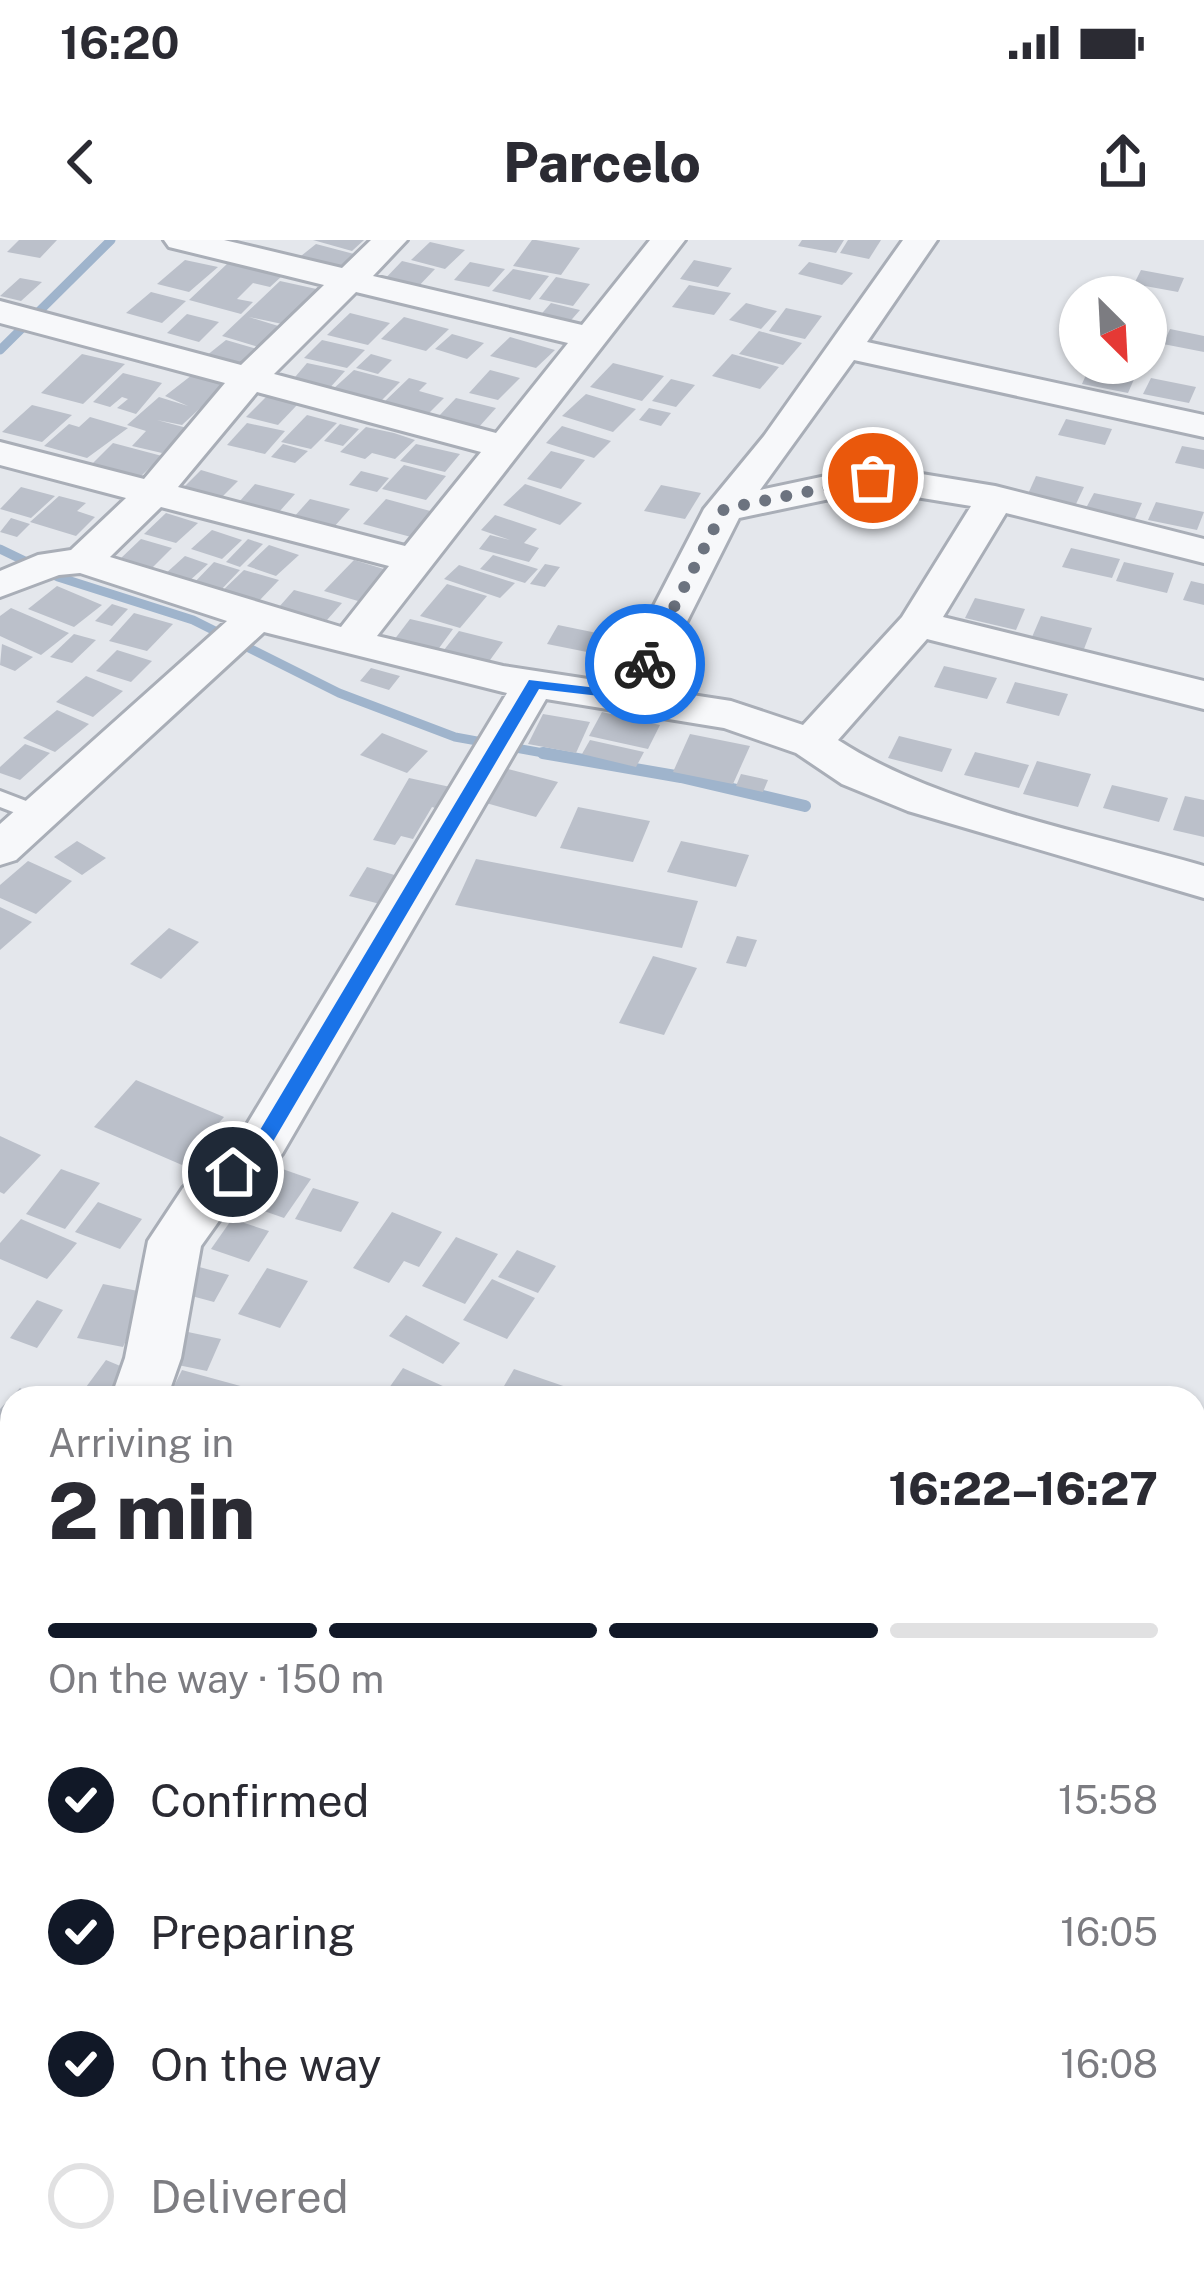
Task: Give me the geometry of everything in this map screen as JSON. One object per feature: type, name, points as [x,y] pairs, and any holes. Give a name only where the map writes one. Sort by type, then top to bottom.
[{"type":"street","points":[[182,240],[591,338]]},
{"type":"street","points":[[83,561],[152,494],[250,377],[390,240]]},
{"type":"street","points":[[628,697],[724,509],[777,444],[920,240]]},
{"type":"street","points":[[350,643],[591,338],[661,241]]},
{"type":"street","points":[[0,312],[503,446]]},
{"type":"street","points":[[842,347],[1204,426]]},
{"type":"street","points":[[0,453],[416,561]]},
{"type":"street","points":[[724,509],[873,478],[994,498],[1204,551]]},
{"type":"street","points":[[811,743],[918,624],[994,498]]},
{"type":"street","points":[[0,585],[52,564],[83,561],[350,643],[534,683],[731,715],[811,743],[858,774],[923,800],[1204,882]]},
{"type":"street","points":[[0,849],[19,806],[256,617]]},
{"type":"street","points":[[918,624],[1204,694]]},
{"type":"street","points":[[143,1386],[175,1241],[202,1203],[264,1140],[534,683]]},
{"type":"building","points":[[19,240],[57,240],[40,258],[7,252]]},
{"type":"building","points":[[313,240],[364,240],[352,251]]},
{"type":"building","points":[[532,240],[580,248],[561,275],[513,266]]},
{"type":"building","points":[[802,240],[844,240],[836,253],[798,246]]},
{"type":"building","points":[[848,240],[881,240],[869,259],[840,253]]},
{"type":"building","points":[[430,242],[465,250],[445,269],[411,260]]},
{"type":"building","points":[[316,244],[354,254],[334,271],[296,260]]},
{"type":"building","points":[[185,260],[218,267],[189,292],[157,284]]},
{"type":"building","points":[[694,260],[732,268],[718,287],[680,279]]},
{"type":"building","points":[[402,261],[435,269],[415,290],[381,283]]},
{"type":"building","points":[[470,262],[505,269],[489,287],[454,280]]},
{"type":"building","points":[[809,262],[853,273],[842,285],[798,274]]},
{"type":"building","points":[[228,263],[282,276],[270,287],[253,283],[237,299],[253,302],[241,314],[189,300]]},
{"type":"building","points":[[513,269],[549,276],[530,300],[492,291]]},
{"type":"building","points":[[1141,270],[1184,278],[1178,292],[1167,290],[1167,276],[1138,276]]},
{"type":"building","points":[[556,277],[590,284],[573,306],[539,299]]},
{"type":"building","points":[[20,278],[42,282],[21,301],[0,296]]},
{"type":"building","points":[[280,281],[321,290],[287,325],[249,317],[288,329],[265,349],[222,336]]},
{"type":"building","points":[[689,285],[731,293],[714,315],[672,307]]},
{"type":"building","points":[[151,292],[186,301],[162,323],[126,313]]},
{"type":"building","points":[[551,303],[580,310],[566,326],[537,319]]},
{"type":"building","points":[[746,303],[777,311],[761,329],[729,320]]},
{"type":"building","points":[[786,308],[822,316],[805,339],[769,331]]},
{"type":"building","points":[[350,313],[390,323],[368,345],[327,335]]},
{"type":"building","points":[[187,314],[219,322],[199,342],[167,333]]},
{"type":"building","points":[[404,317],[449,329],[426,351],[381,339]]},
{"type":"building","points":[[1170,329],[1204,336],[1204,352],[1167,345]]},
{"type":"building","points":[[759,331],[802,343],[783,365],[739,354]]},
{"type":"building","points":[[452,334],[484,343],[467,359],[435,349]]},
{"type":"building","points":[[510,337],[555,350],[536,368],[490,356]]},
{"type":"building","points":[[226,340],[260,350],[240,367],[206,356]]},
{"type":"building","points":[[322,340],[365,350],[347,368],[304,358]]},
{"type":"building","points":[[82,354],[125,364],[83,404],[41,393]]},
{"type":"building","points":[[371,354],[392,360],[378,374],[356,368]]},
{"type":"building","points":[[732,354],[779,367],[760,389],[712,376]]},
{"type":"building","points":[[307,363],[345,371],[327,391],[290,383]]},
{"type":"building","points":[[613,363],[664,376],[642,401],[590,387]]},
{"type":"building","points":[[354,370],[400,382],[379,403],[332,390]]},
{"type":"building","points":[[490,370],[520,378],[498,400],[469,393]]},
{"type":"building","points":[[123,373],[162,383],[136,414],[117,408],[128,399],[122,397],[110,407],[93,402]]},
{"type":"building","points":[[192,375],[225,385],[182,425],[157,420],[187,428],[162,453],[132,446],[146,431],[127,425],[159,397],[188,406],[165,396]]},
{"type":"building","points":[[409,378],[427,383],[419,391],[444,398],[428,414],[384,402]]},
{"type":"building","points":[[671,379],[695,385],[676,407],[652,401]]},
{"type":"building","points":[[1167,381],[1196,387],[1189,403],[1143,394],[1148,384]]},
{"type":"building","points":[[1082,384],[1132,384],[1128,393]]},
{"type":"building","points":[[586,394],[636,409],[613,432],[562,416]]},
{"type":"building","points":[[266,397],[298,404],[278,425],[246,417]]},
{"type":"building","points":[[456,398],[496,408],[478,428],[438,417]]},
{"type":"building","points":[[32,405],[72,415],[42,442],[2,432]]},
{"type":"building","points":[[649,408],[671,413],[661,426],[639,420]]},
{"type":"building","points":[[307,415],[337,423],[311,449],[281,442]]},
{"type":"building","points":[[90,417],[128,428],[87,458],[44,446],[69,424],[79,427]]},
{"type":"building","points":[[1066,419],[1112,429],[1105,445],[1058,435]]},
{"type":"building","points":[[247,423],[285,431],[265,454],[227,445]]},
{"type":"building","points":[[340,424],[359,429],[343,446],[324,441]]},
{"type":"building","points":[[562,426],[611,441],[594,458],[546,443]]},
{"type":"building","points":[[366,427],[415,440],[395,459],[372,453],[365,459],[340,452]]},
{"type":"building","points":[[113,443],[162,456],[140,477],[92,464]]},
{"type":"building","points":[[283,444],[308,451],[295,463],[271,457]]},
{"type":"building","points":[[416,444],[460,454],[445,472],[400,461]]},
{"type":"building","points":[[1182,446],[1204,450],[1204,469],[1175,463]]},
{"type":"building","points":[[551,451],[585,460],[561,489],[527,479]]},
{"type":"building","points":[[404,465],[446,476],[426,500],[382,489]]},
{"type":"building","points":[[201,470],[238,481],[218,501],[180,491]]},
{"type":"building","points":[[361,471],[389,478],[377,492],[349,485]]},
{"type":"building","points":[[1036,476],[1084,487],[1076,504],[1028,494]]},
{"type":"building","points":[[255,484],[295,494],[279,512],[239,502]]},
{"type":"building","points":[[525,484],[582,503],[560,525],[503,505]]},
{"type":"building","points":[[661,485],[701,493],[685,519],[644,511]]},
{"type":"building","points":[[21,487],[55,496],[31,518],[0,509]]},
{"type":"building","points":[[1094,493],[1142,503],[1134,521],[1085,510]]},
{"type":"building","points":[[59,496],[86,503],[77,511],[95,517],[76,536],[30,522]]},
{"type":"building","points":[[310,499],[350,509],[333,528],[293,518]]},
{"type":"building","points":[[386,499],[434,512],[411,537],[363,524]]},
{"type":"building","points":[[1156,502],[1204,512],[1197,530],[1148,520]]},
{"type":"building","points":[[166,513],[198,523],[176,543],[144,534]]},
{"type":"building","points":[[495,515],[537,529],[524,543],[539,548],[529,562],[479,549],[490,535],[510,540],[481,530]]},
{"type":"building","points":[[11,518],[30,524],[17,537],[0,532]]},
{"type":"building","points":[[212,530],[242,540],[222,559],[191,549]]},
{"type":"building","points":[[141,539],[172,548],[151,569],[119,560]]},
{"type":"building","points":[[248,539],[263,544],[240,567],[226,562]]},
{"type":"building","points":[[269,545],[299,555],[276,576],[247,566]]},
{"type":"building","points":[[1071,548],[1120,559],[1112,578],[1062,567]]},
{"type":"building","points":[[493,555],[538,569],[525,583],[480,569]]},
{"type":"building","points":[[185,556],[208,564],[187,583],[164,575]]},
{"type":"building","points":[[354,560],[387,570],[358,601],[324,591]]},
{"type":"building","points":[[214,562],[240,570],[219,592],[193,584]]},
{"type":"building","points":[[1124,562],[1174,573],[1167,593],[1116,581]]},
{"type":"building","points":[[545,564],[560,567],[545,587],[530,584]]},
{"type":"building","points":[[459,565],[515,583],[500,598],[444,579]]},
{"type":"building","points":[[244,570],[279,580],[257,603],[221,592]]},
{"type":"building","points":[[1191,581],[1204,584],[1204,605],[1183,600]]},
{"type":"building","points":[[447,584],[487,596],[460,628],[420,616]]},
{"type":"building","points":[[57,586],[102,605],[74,627],[28,609]]},
{"type":"building","points":[[294,590],[342,603],[327,620],[279,607]]},
{"type":"building","points":[[975,598],[1025,609],[1016,630],[965,618]]},
{"type":"building","points":[[112,604],[128,609],[112,626],[95,621]]},
{"type":"building","points":[[11,608],[69,633],[41,655],[0,636],[0,616]]},
{"type":"building","points":[[630,608],[657,615],[645,632],[617,625]]},
{"type":"building","points":[[134,613],[173,624],[147,651],[109,641]]},
{"type":"building","points":[[1041,616],[1092,628],[1084,649],[1032,637]]},
{"type":"building","points":[[410,619],[453,629],[434,655],[391,644]]},
{"type":"building","points":[[558,625],[597,633],[587,652],[547,644]]},
{"type":"building","points":[[459,631],[503,642],[485,667],[440,655]]},
{"type":"building","points":[[601,632],[619,635],[604,667],[585,664]]},
{"type":"building","points":[[74,634],[96,640],[72,663],[50,657]]},
{"type":"building","points":[[2,644],[33,657],[15,671],[0,665]]},
{"type":"building","points":[[117,650],[152,661],[131,682],[96,671]]},
{"type":"building","points":[[944,666],[997,678],[987,699],[934,687]]},
{"type":"building","points":[[371,668],[400,676],[389,690],[360,681]]},
{"type":"building","points":[[86,676],[123,691],[93,717],[56,702]]},
{"type":"building","points":[[1015,682],[1068,694],[1059,716],[1006,703]]},
{"type":"building","points":[[57,710],[89,724],[55,752],[23,738]]},
{"type":"building","points":[[602,712],[660,725],[648,749],[589,736]]},
{"type":"building","points":[[543,714],[590,722],[576,753],[528,744]]},
{"type":"building","points":[[382,733],[428,751],[407,773],[360,755]]},
{"type":"building","points":[[690,734],[750,746],[733,784],[673,772]]},
{"type":"building","points":[[899,736],[952,749],[942,772],[888,758]]},
{"type":"building","points":[[590,740],[644,752],[636,767],[582,754]]},
{"type":"building","points":[[25,744],[50,753],[20,780],[0,773],[0,767]]},
{"type":"building","points":[[975,752],[1029,765],[1019,788],[964,775]]},
{"type":"building","points":[[1037,761],[1091,774],[1078,807],[1023,794]]},
{"type":"building","points":[[508,769],[558,782],[536,817],[486,803]]},
{"type":"building","points":[[741,774],[768,780],[763,792],[736,786]]},
{"type":"building","points":[[409,778],[455,788],[442,810],[432,807],[413,839],[401,836],[395,845],[373,840]]},
{"type":"building","points":[[1112,785],[1168,798],[1159,822],[1103,808]]},
{"type":"building","points":[[1185,796],[1204,800],[1204,837],[1173,830]]},
{"type":"building","points":[[578,807],[650,821],[633,862],[560,848]]},
{"type":"building","points":[[77,841],[106,858],[82,875],[54,857]]},
{"type":"building","points":[[681,841],[749,855],[736,887],[667,872]]},
{"type":"building","points":[[476,859],[698,901],[682,948],[455,905]]},
{"type":"building","points":[[28,861],[72,881],[36,914],[0,898],[0,885]]},
{"type":"building","points":[[367,867],[398,876],[380,904],[349,896]]},
{"type":"building","points":[[0,907],[32,922],[0,950]]},
{"type":"building","points":[[169,928],[199,942],[161,979],[130,964]]},
{"type":"building","points":[[737,936],[757,940],[746,967],[726,963]]},
{"type":"building","points":[[653,956],[697,968],[664,1035],[619,1023]]},
{"type":"building","points":[[136,1080],[224,1117],[182,1165],[94,1127]]},
{"type":"building","points":[[0,1136],[41,1155],[4,1194],[0,1192]]},
{"type":"building","points":[[271,1165],[311,1179],[284,1218],[244,1204]]},
{"type":"building","points":[[61,1169],[100,1183],[65,1229],[26,1214]]},
{"type":"building","points":[[313,1188],[359,1202],[341,1232],[295,1219]]},
{"type":"building","points":[[98,1202],[142,1219],[120,1249],[75,1232]]},
{"type":"building","points":[[392,1212],[442,1232],[419,1267],[404,1261],[389,1283],[353,1268]]},
{"type":"building","points":[[21,1219],[77,1243],[47,1279],[0,1259],[0,1243]]},
{"type":"building","points":[[232,1219],[269,1231],[249,1262],[211,1249]]},
{"type":"building","points":[[456,1237],[498,1254],[465,1304],[422,1286]]},
{"type":"building","points":[[517,1250],[556,1266],[538,1293],[498,1277]]},
{"type":"building","points":[[188,1264],[229,1275],[214,1302],[173,1291]]},
{"type":"building","points":[[267,1268],[308,1281],[280,1328],[238,1314]]},
{"type":"building","points":[[492,1279],[535,1298],[507,1339],[463,1320]]},
{"type":"building","points":[[103,1284],[148,1293],[123,1347],[77,1338]]},
{"type":"building","points":[[37,1300],[63,1310],[37,1348],[10,1338]]},
{"type":"building","points":[[406,1315],[460,1343],[443,1364],[389,1336]]},
{"type":"building","points":[[188,1332],[221,1339],[207,1371],[173,1364]]},
{"type":"building","points":[[106,1360],[137,1373],[127,1386],[87,1386]]},
{"type":"building","points":[[403,1368],[443,1386],[390,1386]]},
{"type":"building","points":[[514,1369],[563,1386],[504,1386]]},
{"type":"building","points":[[182,1370],[240,1386],[174,1386]]},
{"type":"waterway","points":[[0,350],[111,240]]},
{"type":"waterway","points":[[0,549],[58,577],[193,620],[339,693],[455,737],[554,755]]},
{"type":"waterway","points":[[543,753],[554,755]]},
{"type":"waterway","points":[[554,755],[681,777],[805,806]]},
{"type":"waterway","points":[[554,755],[560,756]]},
{"type":"way so far","points":[[645,664],[724,509],[873,478]]},
{"type":"route","points":[[233,1172],[264,1140],[534,683],[628,697],[645,664]]}]
